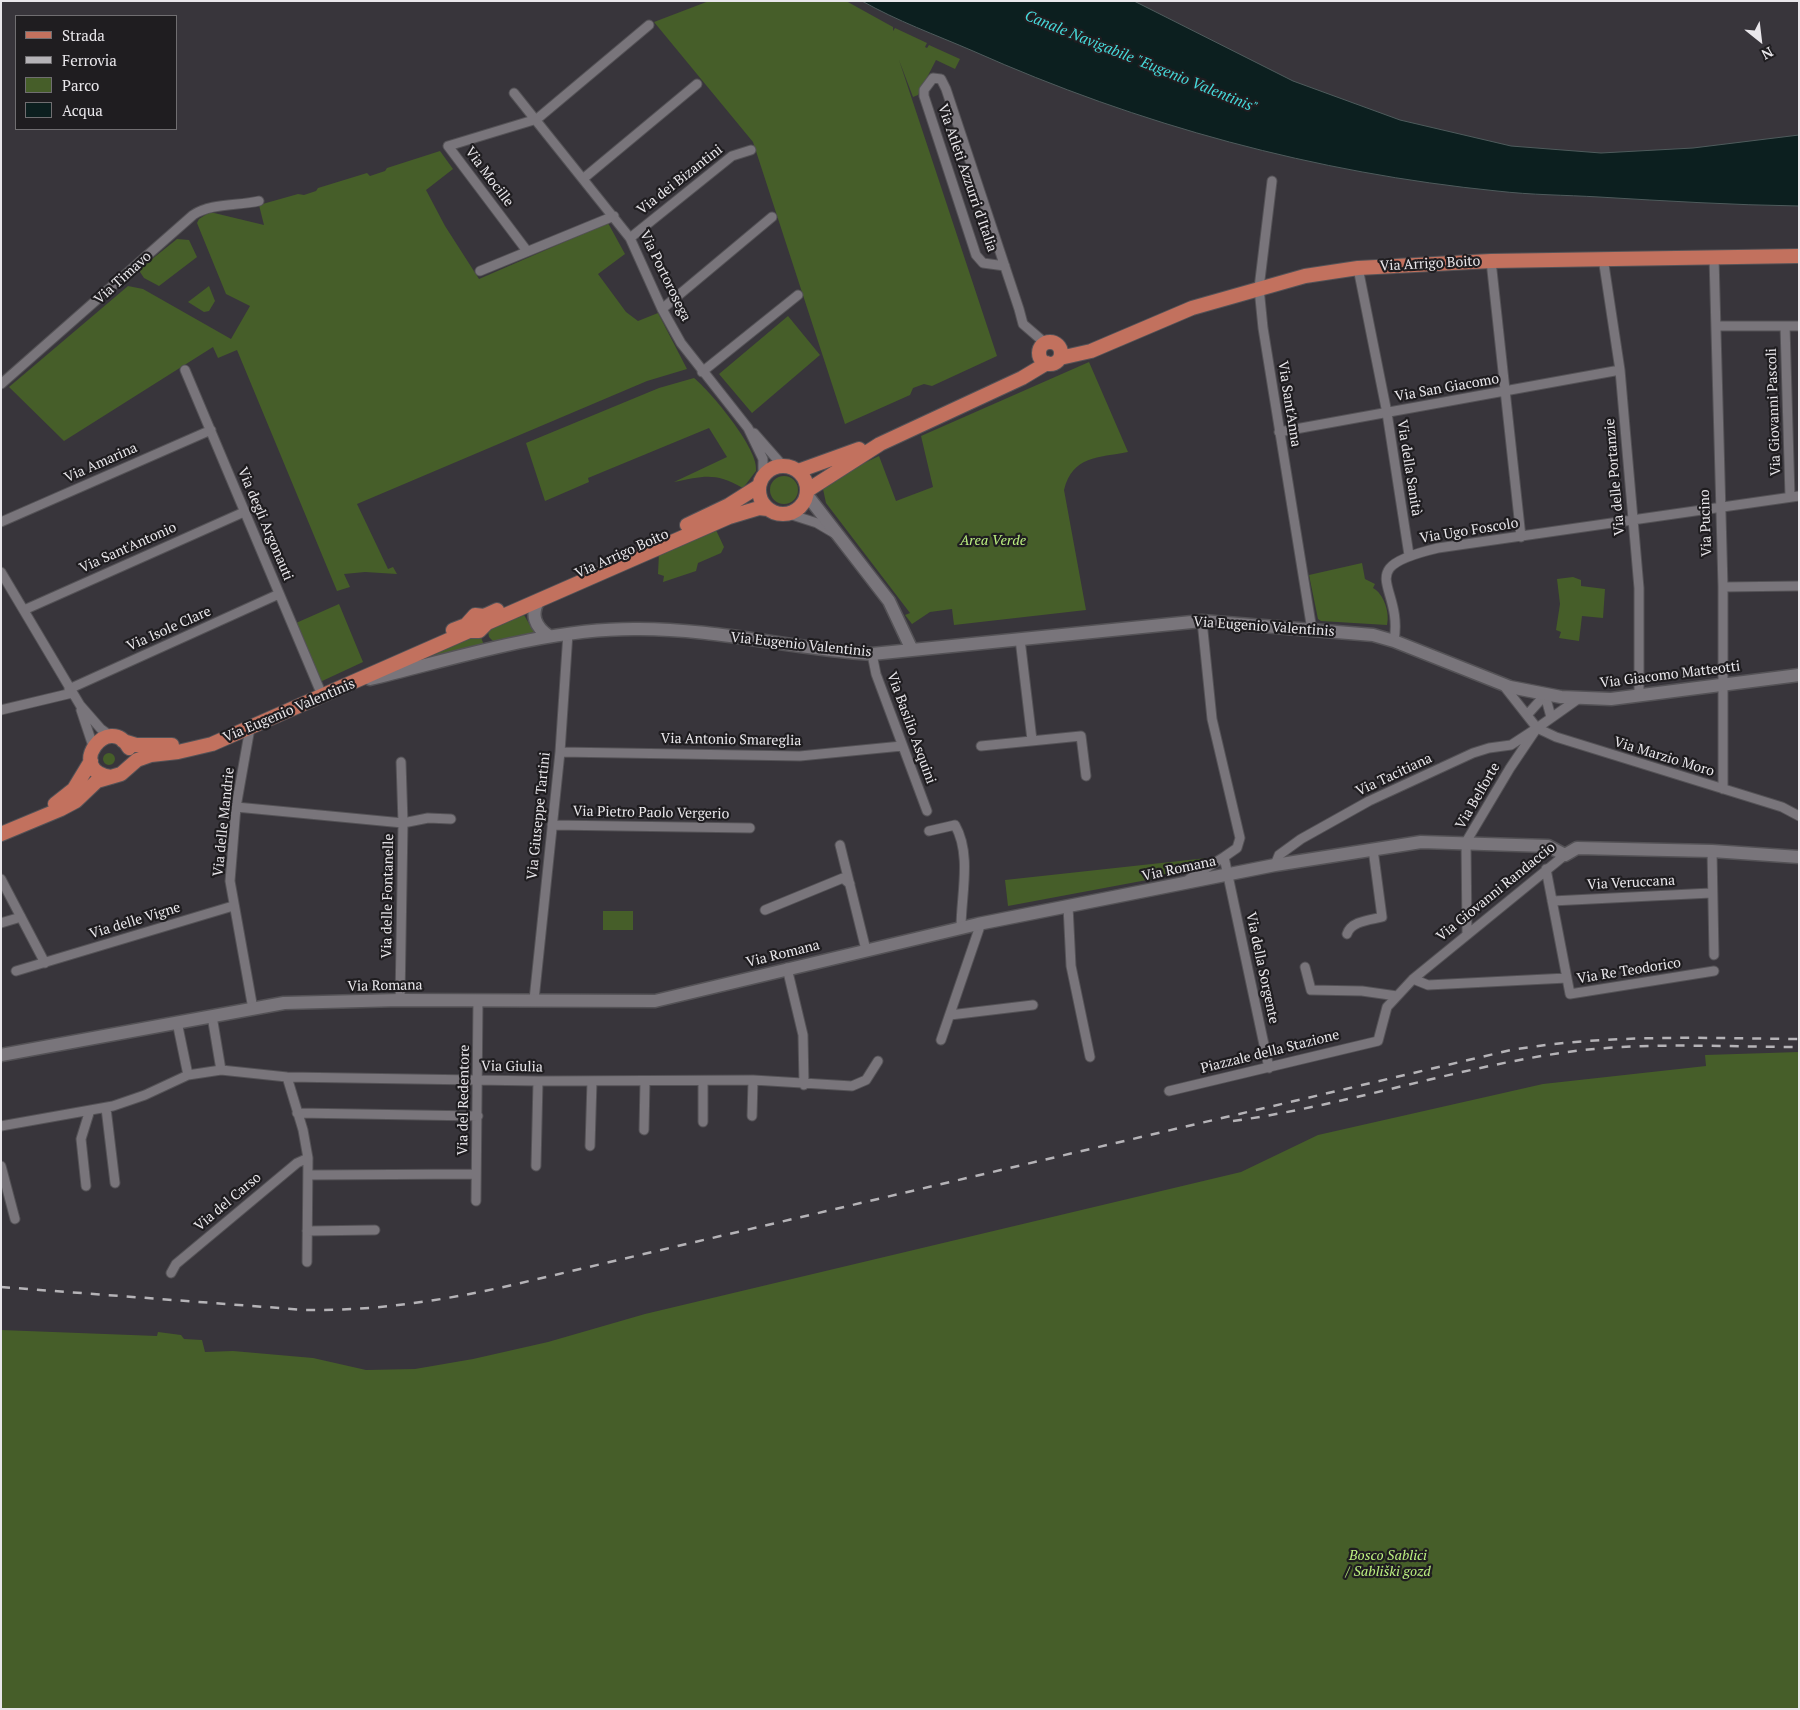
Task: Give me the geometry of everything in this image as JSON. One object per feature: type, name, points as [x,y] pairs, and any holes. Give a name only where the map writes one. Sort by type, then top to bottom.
[{"type":"main road","name":"Via Arrigo Boito","points":[[344,681],[539,600],[729,516],[759,508],[768,509],[778,514],[789,514],[803,505],[808,493],[822,479],[873,450],[880,444],[1022,378],[1050,356],[1103,346],[1192,308],[1259,288],[1305,276],[1358,268],[1491,261],[1799,256]]},
{"type":"main road","name":"Via Arrigo Boito","points":[[798,471],[870,445],[880,444]]},
{"type":"main road","name":"Via Arrigo Boito","points":[[478,624],[745,497],[772,468],[783,466]]},
{"type":"main road","points":[[783,466],[798,471],[804,477],[808,493]]},
{"type":"main road","points":[[761,481],[762,501],[768,509]]},
{"type":"main road","name":"Via Eugenio Valentinis","points":[[117,739],[136,745],[176,745],[198,740],[319,688],[344,681]]},
{"type":"main road","name":"Via Eugenio Valentinis","points":[[128,766],[151,755],[178,752],[212,744],[250,728],[344,681]]},
{"type":"main road","points":[[1,834],[76,801],[97,781],[121,774],[128,766],[130,750],[117,739],[104,738],[93,746],[91,761],[69,794],[34,819]]},
{"type":"main road","points":[[91,761],[98,773],[111,777]]},
{"type":"street","points":[[537,120],[649,25]]},
{"type":"street","name":"Via Atleti Azzurri d'Italia","points":[[1005,266],[983,263],[976,255],[924,96],[924,90],[933,78],[941,79],[946,89],[1005,266],[1023,324],[1050,356]]},
{"type":"street","points":[[584,178],[697,84]]},
{"type":"street","name":"Via Portorosega","points":[[514,93],[584,178],[630,238],[662,309],[681,343],[748,428],[783,466]]},
{"type":"street","name":"Via Mocille","points":[[527,251],[448,146],[537,120]]},
{"type":"street","name":"Via dei Bizantini","points":[[630,238],[732,156],[751,150]]},
{"type":"street","name":"Via Sant'Anna","points":[[1272,181],[1259,288],[1263,328],[1279,432],[1312,630]]},
{"type":"street","name":"Via Timavo","points":[[1,384],[202,209],[238,206],[259,201]]},
{"type":"street","points":[[480,271],[614,216]]},
{"type":"street","points":[[662,309],[772,217]]},
{"type":"street","name":"Via Pucino","points":[[1714,257],[1719,508],[1723,587],[1723,789]]},
{"type":"street","name":"Via delle Portanzie","points":[[1603,258],[1620,370],[1639,588],[1638,695]]},
{"type":"street","points":[[1491,261],[1521,537]]},
{"type":"street","name":"Via della Sanità","points":[[1358,268],[1387,413],[1409,555]]},
{"type":"street","points":[[702,372],[798,295]]},
{"type":"street","points":[[1716,326],[1799,326]]},
{"type":"street","name":"Via Giovanni Pascoli","points":[[1785,326],[1794,497]]},
{"type":"street","name":"Via degli Argonauti","points":[[185,370],[319,688]]},
{"type":"street","name":"Via San Giacomo","points":[[1279,432],[1620,370]]},
{"type":"street","name":"Via Portorosega","points":[[748,428],[763,459],[761,481]]},
{"type":"street","name":"Via Amarina","points":[[1,522],[211,430]]},
{"type":"street","points":[[808,493],[889,601],[904,628],[912,650]]},
{"type":"street","name":"Via Ugo Foscolo","points":[[1394,640],[1396,619],[1385,580],[1392,564],[1409,555],[1438,548],[1794,497]]},
{"type":"street","name":"Via Sant'Antonio","points":[[24,610],[244,512]]},
{"type":"street","points":[[789,514],[816,523],[838,535]]},
{"type":"street","points":[[1,572],[80,705],[101,729],[117,739]]},
{"type":"street","points":[[1723,587],[1799,586]]},
{"type":"street","name":"Via Isole Clare","points":[[71,691],[279,594]]},
{"type":"street","points":[[539,600],[534,609],[535,619],[539,629],[549,636]]},
{"type":"street","points":[[1173,887],[1200,873],[1237,848],[1240,838],[1212,719],[1202,621]]},
{"type":"street","name":"Via Eugenio Valentinis","points":[[344,681],[549,636],[634,628],[678,630],[835,652],[872,654],[1202,621],[1373,635],[1394,640],[1502,683],[1545,695]]},
{"type":"street","points":[[478,624],[494,649]]},
{"type":"street","name":"Via Giuseppe Tartini","points":[[534,1000],[560,752],[568,633]]},
{"type":"street","points":[[1020,639],[1032,740]]},
{"type":"street","name":"Via Basilio Asquini","points":[[872,654],[876,674],[927,811]]},
{"type":"street","name":"Via Giacomo Matteotti","points":[[1545,695],[1611,699],[1799,674]]},
{"type":"street","name":"Via Marzio Moro","points":[[1502,683],[1537,728],[1562,740],[1782,807],[1799,816]]},
{"type":"street","points":[[1,710],[63,697],[71,691]]},
{"type":"street","points":[[1527,715],[1545,695]]},
{"type":"street","points":[[1545,695],[1551,716]]},
{"type":"street","name":"Via Belforte","points":[[1467,933],[1466,842],[1510,768],[1537,728],[1578,698]]},
{"type":"street","points":[[80,705],[93,746]]},
{"type":"street","name":"Via delle Mandrie","points":[[250,728],[236,807],[230,863],[233,906],[253,1009]]},
{"type":"street","name":"Via Tacitiana","points":[[1274,865],[1279,855],[1301,839],[1369,801],[1473,753],[1516,743],[1537,728]]},
{"type":"street","points":[[981,746],[1081,736],[1086,776]]},
{"type":"street","name":"Via Antonio Smareglia","points":[[560,752],[800,756],[902,746]]},
{"type":"street","name":"Via delle Fontanelle","points":[[400,1000],[403,823],[402,762]]},
{"type":"street","name":"Via delle Fontanelle","points":[[236,807],[403,823],[428,818],[451,819]]},
{"type":"street","name":"Via Pietro Paolo Vergerio","points":[[552,825],[750,828]]},
{"type":"street","points":[[929,831],[955,825],[958,831],[964,855],[961,928]]},
{"type":"street","name":"Via Romana","points":[[1,1055],[284,1003],[400,1000],[655,1001],[978,924],[1173,887],[1274,865],[1421,842],[1548,846],[1565,856]]},
{"type":"street","points":[[840,845],[866,950]]},
{"type":"street","name":"Via Giovanni Randaccio","points":[[1378,1040],[1387,1007],[1413,979],[1546,869],[1577,848],[1712,851],[1799,857]]},
{"type":"street","points":[[1347,934],[1349,928],[1354,924],[1382,917],[1373,849]]},
{"type":"street","points":[[1712,851],[1711,893],[1714,955]]},
{"type":"street","name":"Via della Sorgente","points":[[1224,857],[1269,1068]]},
{"type":"street","points":[[1546,869],[1567,978]]},
{"type":"street","points":[[765,910],[843,878],[850,884]]},
{"type":"street","points":[[1,879],[45,963]]},
{"type":"street","name":"Via Veruccana","points":[[1552,901],[1711,893]]},
{"type":"street","name":"Via delle Vigne","points":[[16,971],[233,906]]},
{"type":"street","points":[[1068,906],[1071,966],[1090,1057]]},
{"type":"street","points":[[1,923],[21,917]]},
{"type":"street","points":[[941,1040],[978,929],[978,924]]},
{"type":"street","points":[[1305,967],[1311,990],[1362,991],[1397,996]]},
{"type":"street","points":[[787,968],[803,1035],[804,1085]]},
{"type":"street","name":"Via Re Teodorico","points":[[1413,979],[1428,985],[1567,978],[1570,994],[1714,971]]},
{"type":"street","name":"Via del Redentore","points":[[476,1201],[479,1080],[478,1000]]},
{"type":"street","points":[[950,1015],[1033,1005]]},
{"type":"street","points":[[212,1016],[221,1070]]},
{"type":"street","points":[[178,1022],[188,1075]]},
{"type":"street","name":"Piazzale della Stazione","points":[[1169,1091],[1378,1040]]},
{"type":"street","name":"Via Giulia","points":[[1,1126],[106,1108],[146,1095],[188,1075],[221,1070],[287,1076],[538,1082],[753,1080],[804,1085],[852,1086],[860,1084],[873,1072],[878,1061]]},
{"type":"street","points":[[287,1076],[303,1130],[308,1158],[307,1262]]},
{"type":"street","points":[[752,1116],[753,1080]]},
{"type":"street","points":[[590,1146],[592,1081]]},
{"type":"street","points":[[644,1130],[645,1081]]},
{"type":"street","points":[[703,1081],[703,1122]]},
{"type":"street","points":[[536,1166],[538,1082]]},
{"type":"street","points":[[106,1108],[115,1183]]},
{"type":"street","points":[[86,1186],[81,1139],[90,1110]]},
{"type":"street","points":[[297,1113],[478,1116]]},
{"type":"street","name":"Via del Carso","points":[[171,1273],[176,1264],[297,1163],[308,1158]]},
{"type":"street","points":[[1,1166],[15,1219]]},
{"type":"street","points":[[308,1175],[476,1174]]},
{"type":"street","points":[[307,1231],[375,1230]]},
{"type":"green space","points":[[709,1],[846,1],[893,27],[893,31],[895,28],[927,43],[925,47],[927,48],[929,45],[960,59],[955,69],[936,60],[918,95],[913,97],[899,60],[997,356],[932,386],[924,384],[913,388],[910,395],[845,424],[753,142],[654,22]]},
{"type":"green space","points":[[440,151],[453,169],[426,190],[445,226],[479,279],[608,223],[625,254],[598,274],[626,312],[638,321],[658,313],[687,369],[647,381],[357,504],[388,569],[393,567],[397,574],[365,572],[344,574],[350,587],[337,591],[237,350],[218,358],[213,347],[64,441],[9,387],[128,286],[143,289],[231,339],[250,306],[226,294],[197,223],[199,219],[210,212],[264,225],[259,205],[298,194],[304,195],[316,191],[318,188],[367,173],[370,176],[385,171],[387,168]]},
{"type":"green space","points":[[177,239],[189,240],[197,257],[159,286],[144,278],[140,272],[141,268]]},
{"type":"green space","points":[[209,286],[215,301],[209,311],[204,312],[188,302]]},
{"type":"green space","points":[[788,316],[820,355],[752,413],[719,374]]},
{"type":"green space","name":"Area Verde","points":[[1089,362],[1128,452],[1097,457],[1080,464],[1068,479],[1064,490],[1086,610],[954,625],[952,609],[930,612],[912,624],[905,615],[910,613],[826,503],[823,489],[856,467],[879,456],[896,501],[933,487],[921,436]]},
{"type":"green space","points":[[694,378],[722,408],[750,449],[756,471],[743,488],[717,477],[702,477],[674,482],[727,457],[709,428],[588,478],[589,482],[545,501],[526,443],[659,388]]},
{"type":"green space","points":[[784,476],[794,480],[798,490],[794,500],[784,504],[774,500],[770,490],[774,480]]},
{"type":"green space","points":[[716,530],[724,547],[721,553],[698,563],[696,571],[663,582],[664,576],[658,574],[659,553]]},
{"type":"green space","points":[[1362,563],[1365,579],[1375,584],[1373,588],[1383,599],[1388,615],[1387,625],[1321,621],[1318,619],[1309,575]]},
{"type":"green space","points":[[1573,577],[1581,580],[1581,586],[1605,589],[1603,618],[1582,616],[1579,641],[1559,638],[1561,632],[1556,630],[1560,604],[1557,579]]},
{"type":"green space","points":[[339,604],[363,662],[320,682],[296,623]]},
{"type":"green space","points":[[524,615],[534,632],[495,643],[489,637],[488,631]]},
{"type":"green space","points":[[480,635],[484,645],[427,658],[471,637]]},
{"type":"green space","points":[[107,753],[111,753],[115,759],[111,765],[107,765],[103,761],[103,757]]},
{"type":"green space","points":[[1207,858],[1195,867],[1178,870],[1179,874],[1008,906],[1005,880]]},
{"type":"green space","points":[[603,911],[633,911],[633,930],[603,930]]},
{"type":"green space","name":"Bosco Sablici / Sabliški gozd","points":[[1799,1052],[1799,1709],[1,1709],[1,1330],[157,1336],[158,1332],[181,1335],[184,1339],[202,1340],[205,1352],[233,1351],[313,1358],[366,1370],[415,1369],[473,1359],[548,1342],[645,1314],[1241,1172],[1318,1135],[1543,1084],[1706,1066],[1705,1055]]},
{"type":"water","name":"Canale Navigabile \"Eugenio Valentinis\"","points":[[862,1],[1134,1],[1293,81],[1400,120],[1511,146],[1601,153],[1693,148],[1799,135],[1799,206],[1699,203],[1510,192],[1429,183],[1295,158],[1229,142],[1099,102],[917,28]]},
{"type":"railway","points":[[1,1287],[305,1310],[356,1309],[407,1304],[508,1286],[1511,1050],[1582,1041],[1618,1039],[1799,1039]]},
{"type":"railway","points":[[1233,1121],[1319,1105],[1489,1066],[1575,1051],[1659,1046],[1799,1047]]}]
